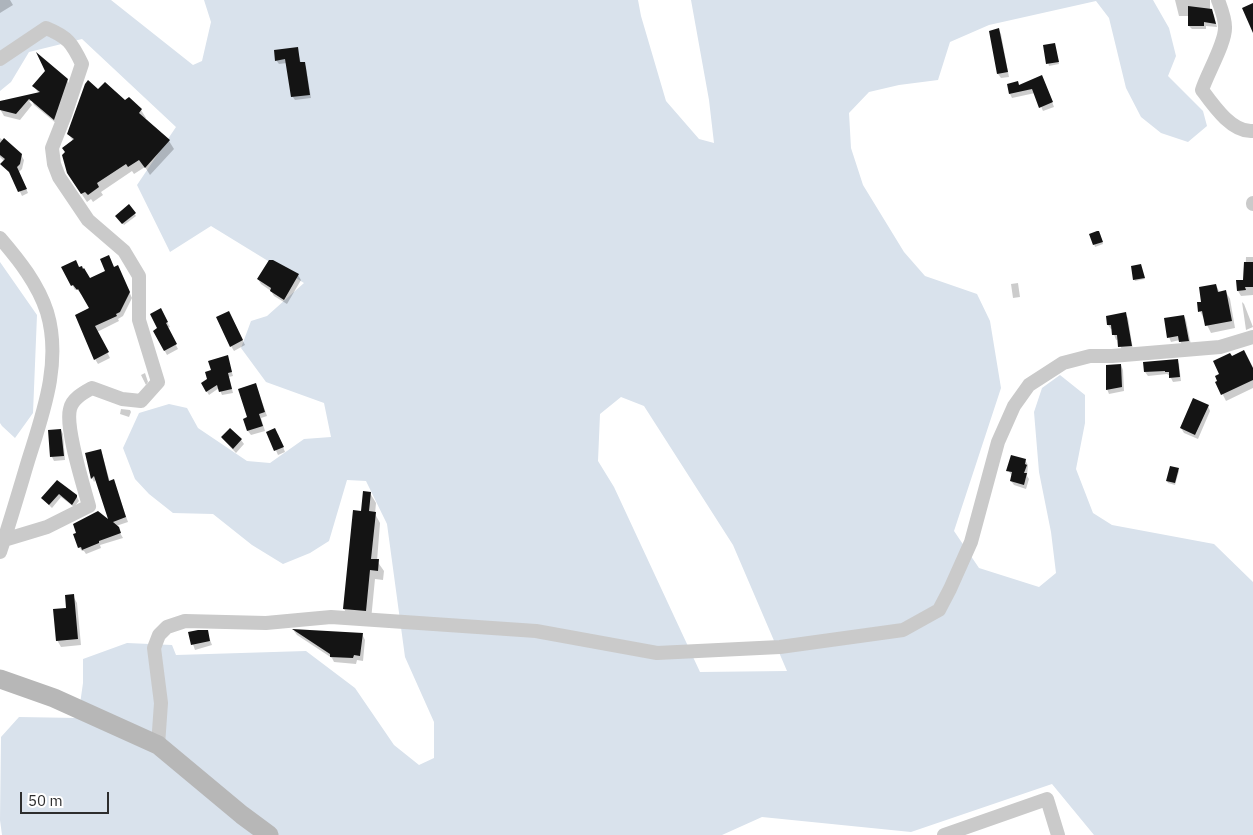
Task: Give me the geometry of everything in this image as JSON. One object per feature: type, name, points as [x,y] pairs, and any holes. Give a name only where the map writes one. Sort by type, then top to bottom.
[{"type":"street","points":[[1218,0],[1225,28],[1202,90],[1221,116],[1235,125],[1248,131],[1253,131]]},
{"type":"street","points":[[0,59],[46,28],[72,43],[82,64],[52,148],[54,164],[59,177],[88,220],[124,250],[138,276],[139,320],[158,382],[141,402],[122,399],[92,388],[80,394],[70,408],[68,424],[88,506],[47,528],[2,546]]},
{"type":"street","points":[[0,238],[32,280],[46,311],[53,345],[52,367],[45,406],[2,546]]},
{"type":"street","points":[[158,745],[161,703],[154,648],[159,635],[167,627],[185,621],[266,623],[331,617],[536,630],[657,653],[780,646],[903,630],[939,610],[950,589],[971,542],[998,442],[1014,406],[1029,385],[1063,363],[1090,356],[1112,356],[1220,347],[1253,337]]},
{"type":"street","points":[[0,679],[54,698],[158,745],[269,835]]},
{"type":"street","points":[[944,835],[1047,799],[1058,835]]},
{"type":"shaded area","points":[[0,0],[111,0],[193,65],[202,61],[211,22],[204,0],[638,0],[666,101],[699,139],[714,143],[709,100],[691,0],[1153,0],[1169,28],[1176,56],[1168,76],[1203,111],[1207,126],[1188,142],[1161,133],[1141,117],[1126,88],[1109,18],[1096,1],[989,25],[950,42],[938,80],[899,85],[869,92],[849,113],[851,148],[863,185],[904,252],[925,276],[977,294],[990,321],[1001,388],[954,531],[979,568],[1039,587],[1056,573],[1051,532],[1039,472],[1034,412],[1042,388],[1060,375],[1085,395],[1085,423],[1076,469],[1093,513],[1112,525],[1214,544],[1253,582],[1253,835],[1094,835],[1052,784],[911,832],[762,817],[722,835],[2,835],[0,820],[1,737],[19,717],[78,718],[83,683],[83,659],[127,643],[172,645],[176,655],[306,651],[355,688],[394,745],[419,765],[434,758],[434,722],[405,657],[387,524],[366,481],[347,480],[329,541],[310,553],[283,564],[252,545],[213,514],[173,513],[149,494],[135,479],[123,448],[139,413],[169,404],[187,408],[198,428],[247,461],[270,463],[304,439],[331,437],[324,403],[266,382],[241,348],[251,321],[267,316],[304,283],[211,226],[170,252],[137,185],[176,127],[82,39],[29,52],[11,82],[0,91]],"holes":[[[621,397],[644,406],[733,545],[787,671],[700,672],[614,487],[598,461],[600,414]]]},
{"type":"shaded area","points":[[0,262],[37,315],[33,413],[15,438],[0,423]]},
{"type":"building","points":[[1253,3],[1253,33],[1242,8]]},
{"type":"building","points":[[1188,6],[1212,9],[1216,24],[1204,22],[1204,26],[1188,26]]},
{"type":"building","points":[[999,28],[1008,72],[997,74],[989,31]]},
{"type":"building","points":[[1055,43],[1059,62],[1046,64],[1043,45]]},
{"type":"building","points":[[298,47],[300,62],[305,62],[310,95],[291,97],[285,59],[275,61],[274,50]]},
{"type":"building","points":[[36,52],[68,79],[54,120],[29,99],[16,114],[0,110],[0,101],[40,92],[32,86],[45,71]]},
{"type":"building","points":[[1042,75],[1053,102],[1039,108],[1032,89],[1009,94],[1007,84],[1018,81],[1019,85]]},
{"type":"building","points":[[88,80],[98,89],[105,82],[125,100],[129,97],[142,109],[139,113],[170,140],[145,168],[139,160],[128,167],[126,164],[97,183],[99,187],[88,195],[85,192],[81,194],[67,173],[62,155],[65,152],[62,148],[74,139],[67,134]]},
{"type":"building","points":[[4,138],[22,154],[20,164],[17,167],[27,189],[18,192],[9,172],[0,164],[5,159],[0,155],[0,143]]},
{"type":"building","points":[[129,204],[136,213],[122,224],[115,216]]},
{"type":"building","points":[[1099,231],[1103,242],[1093,245],[1089,234]]},
{"type":"building","points":[[109,255],[114,267],[118,265],[130,292],[120,312],[116,314],[117,316],[95,326],[109,352],[94,360],[75,315],[89,308],[78,289],[73,285],[71,286],[61,267],[76,260],[79,267],[82,266],[84,268],[90,278],[105,271],[100,259]]},
{"type":"building","points":[[269,260],[273,260],[299,274],[284,300],[257,279]]},
{"type":"building","points":[[1244,262],[1253,262],[1253,287],[1245,287],[1246,290],[1237,291],[1236,280],[1243,280]]},
{"type":"building","points":[[1141,264],[1145,278],[1133,280],[1131,266]]},
{"type":"building","points":[[1216,284],[1218,292],[1226,290],[1232,321],[1205,326],[1202,311],[1198,312],[1197,302],[1201,302],[1199,287]]},
{"type":"building","points":[[161,308],[168,322],[166,323],[177,344],[164,351],[153,331],[157,328],[150,314]]},
{"type":"building","points":[[229,311],[243,340],[230,347],[216,317]]},
{"type":"building","points":[[1126,312],[1132,346],[1118,347],[1117,335],[1112,335],[1111,325],[1107,325],[1106,316]]},
{"type":"building","points":[[1184,315],[1189,341],[1179,342],[1178,336],[1167,338],[1164,318]]},
{"type":"building","points":[[1244,350],[1253,368],[1253,380],[1221,395],[1215,382],[1217,381],[1215,376],[1219,374],[1213,361],[1230,353],[1232,356]]},
{"type":"building","points":[[228,355],[232,372],[228,373],[232,389],[219,392],[217,385],[206,392],[201,383],[207,379],[205,372],[211,370],[208,361]]},
{"type":"building","points":[[1178,359],[1180,377],[1169,378],[1169,372],[1165,371],[1144,372],[1143,362]]},
{"type":"building","points":[[1121,364],[1122,387],[1106,390],[1106,365]]},
{"type":"building","points":[[256,383],[265,412],[259,414],[263,426],[247,431],[243,419],[247,417],[238,389]]},
{"type":"building","points":[[1193,398],[1209,405],[1195,435],[1180,428]]},
{"type":"building","points":[[230,428],[242,439],[233,449],[221,437]]},
{"type":"building","points":[[275,428],[284,447],[274,451],[266,432]]},
{"type":"building","points":[[61,429],[64,456],[50,457],[48,430]]},
{"type":"building","points":[[101,449],[109,481],[114,479],[126,517],[113,522],[119,527],[121,533],[82,550],[81,547],[78,548],[73,534],[76,533],[73,524],[98,511],[108,519],[94,476],[91,479],[85,453]]},
{"type":"building","points":[[1011,455],[1026,459],[1025,464],[1027,465],[1024,473],[1027,473],[1024,485],[1010,481],[1012,472],[1006,471]]},
{"type":"building","points":[[1170,466],[1179,468],[1175,483],[1166,481]]},
{"type":"building","points":[[57,480],[77,495],[72,505],[59,494],[49,505],[41,498]]},
{"type":"building","points":[[363,491],[371,492],[369,511],[376,512],[371,559],[379,559],[378,571],[370,570],[366,611],[343,609],[353,510],[361,511]]},
{"type":"building","points":[[74,594],[78,639],[56,641],[53,609],[66,608],[65,595]]},
{"type":"building","points":[[292,629],[363,633],[360,656],[354,655],[353,658],[330,657],[330,654]]},
{"type":"building","points":[[208,630],[210,641],[191,645],[188,632]]}]
